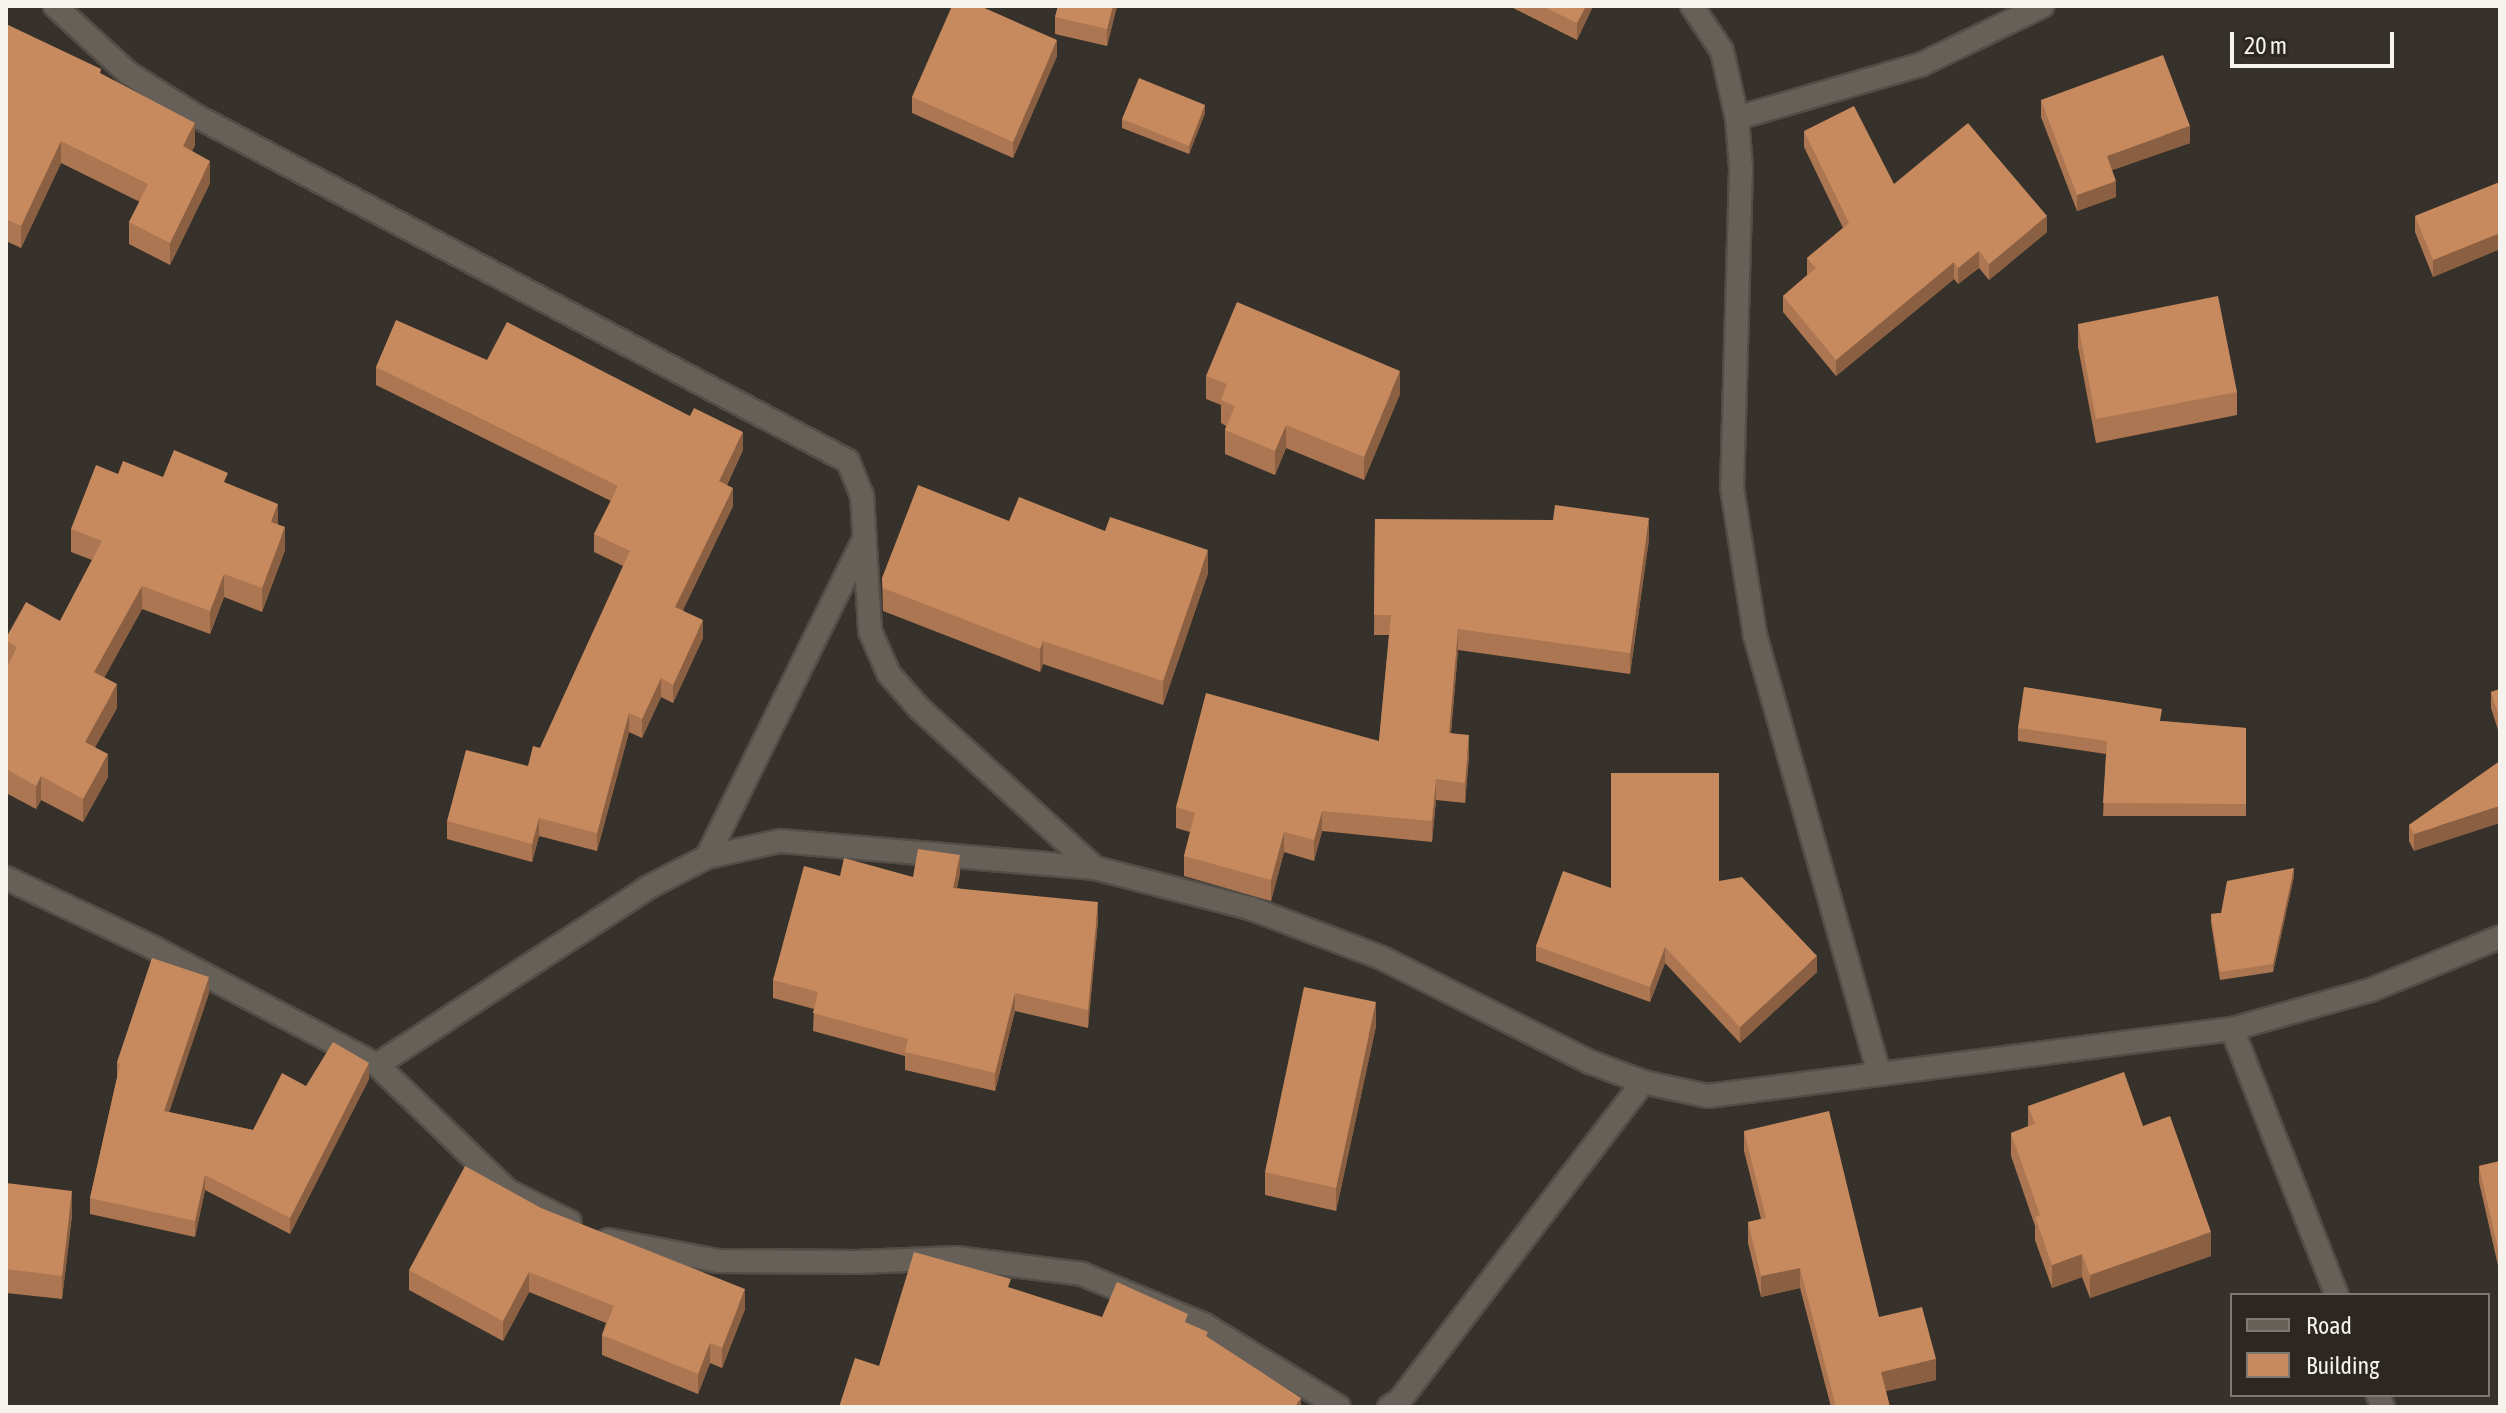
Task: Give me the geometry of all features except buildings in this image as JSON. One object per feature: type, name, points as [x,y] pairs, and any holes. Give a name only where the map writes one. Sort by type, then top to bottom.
[{"type":"street","points":[[55,6],[128,73],[198,117],[848,461],[862,495],[870,631],[889,674],[920,709],[1095,868]]},
{"type":"street","points":[[1692,6],[1722,51],[1737,118],[1741,168],[1732,488],[1755,635],[1879,1072]]},
{"type":"street","points":[[1737,118],[1920,65],[2042,6]]},
{"type":"street","points":[[707,857],[863,542]]},
{"type":"street","points":[[377,1065],[647,888],[707,857],[780,841],[1095,868],[1250,908],[1382,958],[1590,1062],[1643,1082],[1708,1096],[1879,1072],[2028,1058],[2232,1029],[2371,990],[2500,937]]},
{"type":"street","points":[[6,878],[154,948],[377,1065],[508,1191],[608,1240],[718,1261],[858,1262],[956,1258],[1082,1274],[1203,1324],[1339,1407]]},
{"type":"street","points":[[2232,1029],[2336,1293]]},
{"type":"street","points":[[1389,1407],[1400,1400],[1643,1082]]}]
